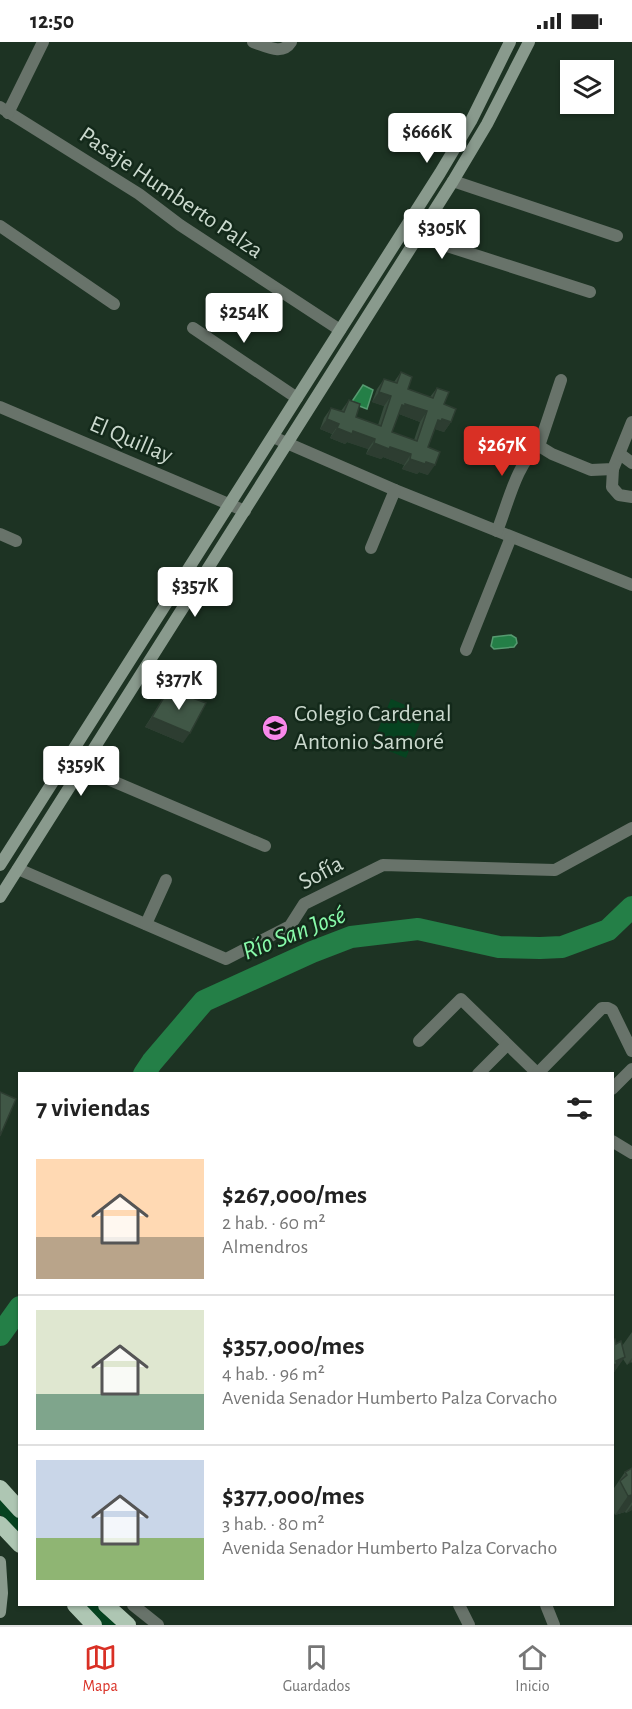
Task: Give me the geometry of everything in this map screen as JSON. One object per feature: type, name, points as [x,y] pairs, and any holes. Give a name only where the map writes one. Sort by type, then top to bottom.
[{"type":"highway","points":[[0,1488],[18,1508]]},
{"type":"highway","points":[[0,1524],[18,1543]]},
{"type":"highway","points":[[76,1606],[94,1625]]},
{"type":"highway","points":[[107,1606],[128,1625]]},
{"type":"main road","points":[[0,865],[471,121],[510,42]]},
{"type":"main road","points":[[0,897],[419,237],[487,124],[529,42]]},
{"type":"main road","points":[[0,1562],[2,1593],[0,1612]]},
{"type":"street","name":"Pasaje Humberto Palza","points":[[43,42],[4,110],[138,194],[180,225],[340,330]]},
{"type":"street","points":[[253,42],[278,50],[288,45]]},
{"type":"street","points":[[453,181],[617,236]]},
{"type":"street","points":[[0,226],[114,304]]},
{"type":"street","points":[[419,237],[590,292]]},
{"type":"street","points":[[193,328],[297,398]]},
{"type":"street","points":[[497,531],[530,452],[539,446],[561,380]]},
{"type":"street","name":"El Quillay","points":[[0,407],[246,511]]},
{"type":"street","points":[[632,422],[613,469],[612,487],[619,495],[632,497]]},
{"type":"street","points":[[273,437],[395,490],[632,585]]},
{"type":"street","points":[[539,446],[552,454],[591,470],[613,469]]},
{"type":"street","points":[[620,454],[632,463]]},
{"type":"street","points":[[371,548],[395,490]]},
{"type":"street","points":[[0,534],[16,541]]},
{"type":"street","points":[[466,650],[511,537]]},
{"type":"street","points":[[82,768],[265,846]]},
{"type":"street","name":"Sofía","points":[[18,869],[226,959],[290,926],[304,904],[383,865],[555,870],[632,828]]},
{"type":"street","points":[[146,924],[166,880]]},
{"type":"street","points":[[419,1041],[460,999],[535,1072]]},
{"type":"street","points":[[539,1072],[602,1008],[612,1010],[632,1051]]},
{"type":"street","points":[[480,1072],[507,1045]]},
{"type":"street","points":[[614,1087],[632,1069]]},
{"type":"street","points":[[614,1142],[632,1153]]},
{"type":"street","points":[[134,1606],[159,1625]]},
{"type":"street","points":[[460,1606],[469,1625]]},
{"type":"street","points":[[546,1606],[554,1625]]},
{"type":"shaded area","points":[[363,385],[373,390],[367,409],[351,403]]},
{"type":"shaded area","points":[[511,635],[516,638],[517,643],[514,647],[494,649],[491,646],[493,637]]},
{"type":"shaded area","points":[[391,699],[424,713],[406,758],[372,744]]},
{"type":"shaded area","points":[[0,1497],[18,1517],[18,1535],[0,1514]]},
{"type":"shaded area","points":[[83,1606],[98,1606],[121,1625],[100,1625]]},
{"type":"building","points":[[401,372],[412,377],[408,389],[433,398],[437,388],[449,392],[444,404],[456,409],[451,422],[438,420],[428,447],[440,452],[435,465],[410,459],[411,454],[390,447],[389,449],[374,443],[375,439],[337,428],[339,424],[327,419],[331,408],[344,412],[349,400],[360,404],[356,417],[381,426],[391,396],[379,392],[384,379],[397,383]],"holes":[[[402,405],[427,411],[417,441],[392,432]]]},
{"type":"building","points":[[169,689],[206,703],[190,733],[152,717]]},
{"type":"building","points":[[0,1092],[16,1099],[0,1136]]},
{"type":"building","points":[[614,1339],[616,1344],[621,1341],[625,1357],[616,1361],[617,1364],[614,1365]]},
{"type":"building","points":[[632,1468],[632,1495],[628,1496],[620,1481],[627,1475],[625,1472]]},
{"type":"waterway","name":"Río San José","points":[[145,1072],[204,1001],[312,952],[351,937],[418,929],[499,947],[562,947],[608,930],[632,907]]},
{"type":"waterway","name":"Río San José","points":[[0,1335],[18,1310]]},
{"type":"place","name":"Colegio Cardenal Antonio Samoré","points":[[275,728]]}]
